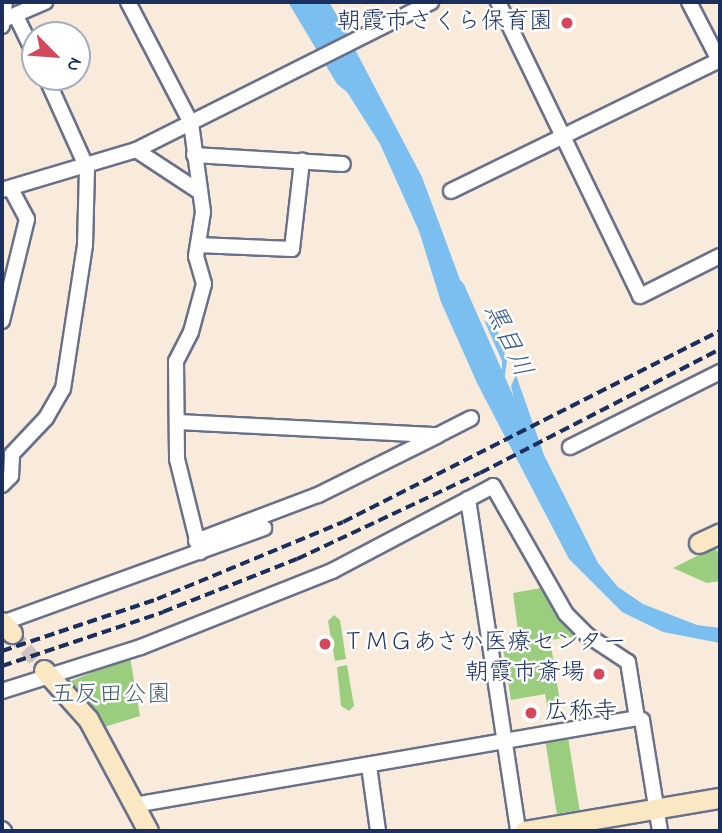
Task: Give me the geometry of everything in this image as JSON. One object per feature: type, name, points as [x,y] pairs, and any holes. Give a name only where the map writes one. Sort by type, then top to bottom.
[{"type":"street","points":[[5,2],[7,21],[21,38]]},
{"type":"street","points":[[7,21],[45,2]]},
{"type":"street","points":[[128,2],[191,123],[197,190],[203,212],[198,245],[204,284],[191,332],[176,361],[177,459],[198,547]]},
{"type":"street","points":[[2,321],[6,288],[27,219],[7,189],[87,168],[136,150],[431,2]]},
{"type":"street","points":[[499,2],[640,296],[720,256]]},
{"type":"street","points":[[451,191],[720,60],[689,2]]},
{"type":"street","points":[[2,485],[11,476],[12,454],[46,418],[63,389],[85,245],[87,168],[52,91]]},
{"type":"street","points":[[136,150],[197,190]]},
{"type":"street","points":[[194,155],[343,164]]},
{"type":"street","points":[[198,245],[292,249],[302,161]]},
{"type":"street","points":[[570,447],[720,372]]},
{"type":"street","points":[[5,626],[318,495],[471,418]]},
{"type":"street","points":[[178,422],[438,435]]},
{"type":"street","points":[[2,691],[47,673],[141,648],[332,571],[493,486],[566,614],[587,635],[628,662],[638,718],[642,720],[660,831]]},
{"type":"street","points":[[468,499],[501,739],[518,831]]},
{"type":"street","points":[[198,547],[264,528]]},
{"type":"street","points":[[699,543],[720,533]]},
{"type":"street","points":[[47,673],[88,719],[148,831]]},
{"type":"street","points":[[134,805],[369,766],[501,739],[638,718]]},
{"type":"street","points":[[369,766],[378,831]]},
{"type":"street","points":[[524,831],[720,798]]},
{"type":"green space","points":[[715,547],[720,557],[720,581],[707,583],[673,568]]},
{"type":"green space","points":[[541,588],[575,631],[572,637],[550,640],[562,714],[549,716],[545,694],[511,700],[503,648],[520,645],[513,593]]},
{"type":"green space","points":[[334,615],[340,620],[346,659],[335,661],[328,621]]},
{"type":"green space","name":"五反田公園","points":[[130,657],[140,716],[101,728],[71,681]]},
{"type":"green space","points":[[347,665],[354,706],[349,711],[341,706],[337,667]]},
{"type":"green space","points":[[568,737],[580,810],[557,814],[545,741]]},
{"type":"water","points":[[288,2],[329,2],[338,17],[422,177],[469,304],[462,316],[478,353],[497,383],[496,371],[502,369],[502,361],[484,320],[498,332],[507,361],[504,381],[510,403],[516,407],[511,386],[516,375],[544,455],[598,563],[618,587],[643,604],[697,625],[720,628],[720,643],[663,632],[622,612],[569,559],[478,385],[441,302],[419,231],[380,144],[347,92],[337,84]]},
{"type":"waterway","name":"黒目川","points":[[455,288],[508,408]]},
{"type":"tunnel","points":[[12,633],[44,670]]},
{"type":"railway","points":[[2,651],[157,599],[343,522],[720,331]]},
{"type":"railway","points":[[2,666],[163,612],[297,559],[480,473],[720,349]]},
{"type":"place","name":"朝霞市さくら保育園","points":[[567,23]]},
{"type":"place","name":"ＴＭＧあさか医療センター","points":[[325,644]]},
{"type":"place","name":"朝霞市斎場","points":[[599,674]]},
{"type":"place","name":"広称寺","points":[[531,713]]}]
